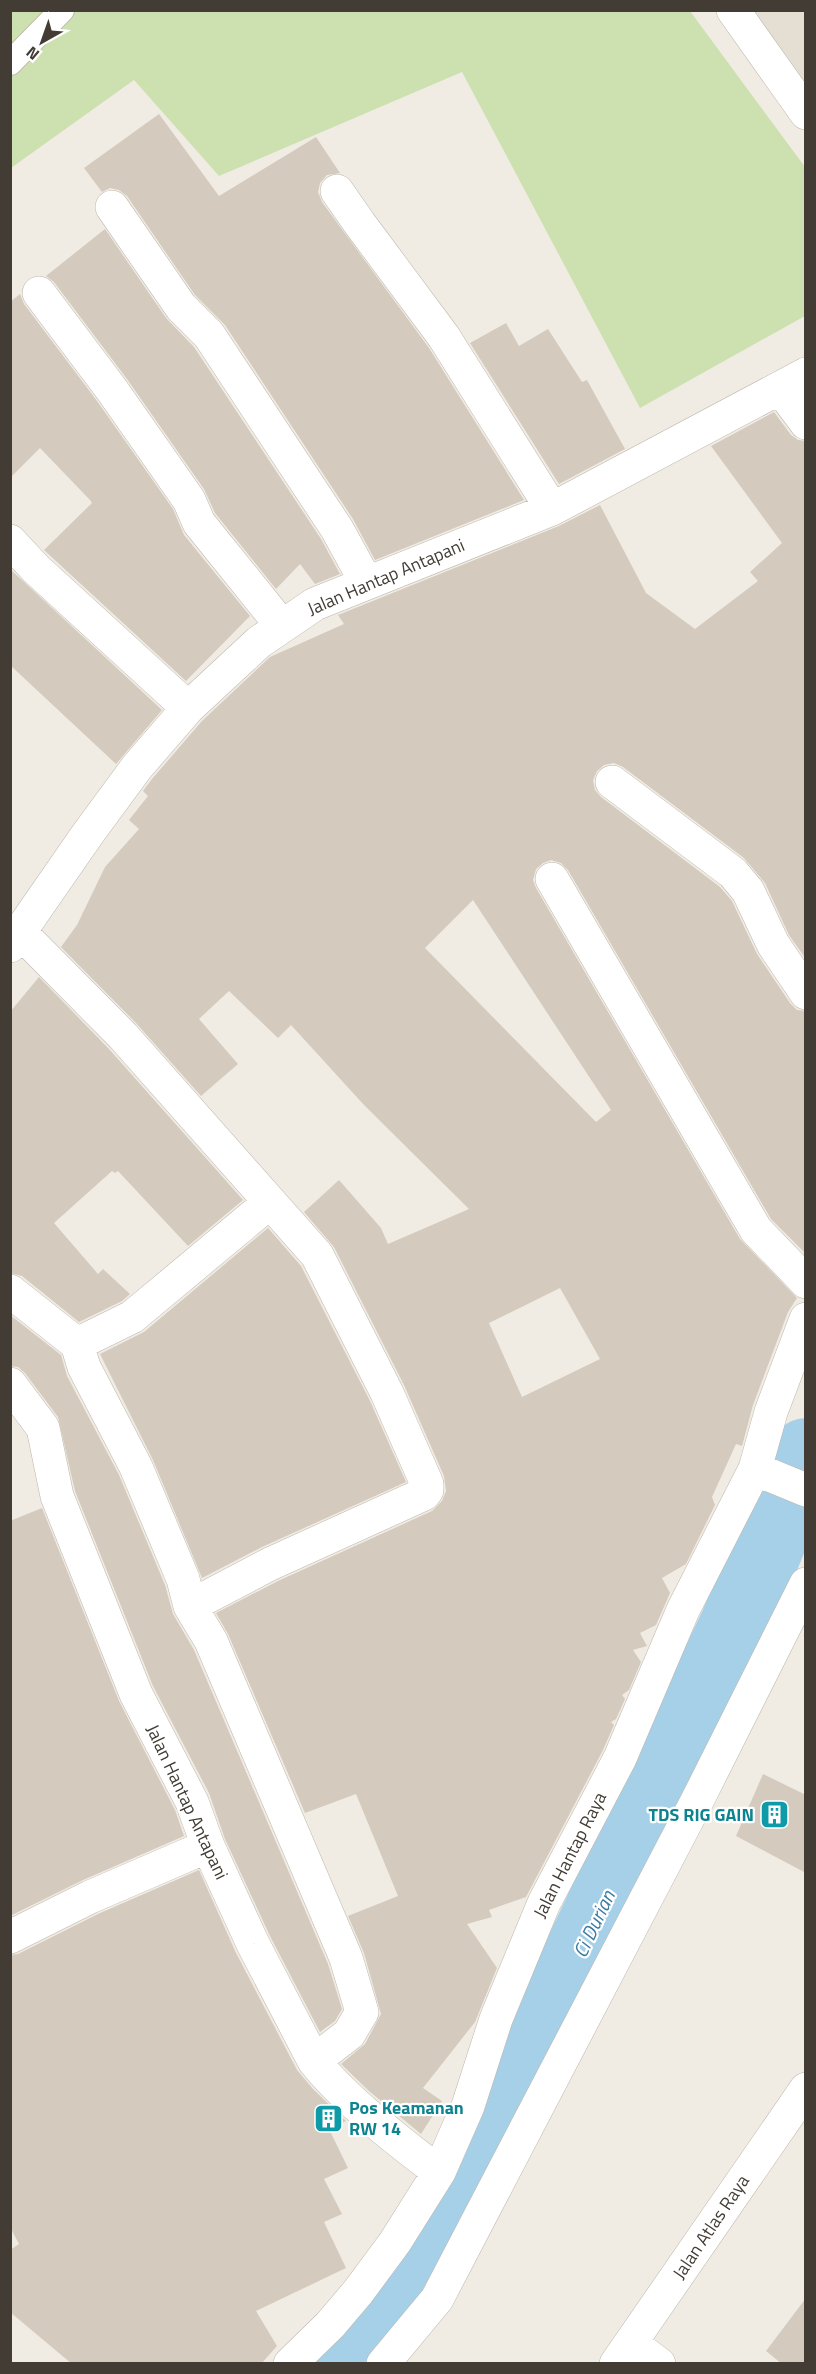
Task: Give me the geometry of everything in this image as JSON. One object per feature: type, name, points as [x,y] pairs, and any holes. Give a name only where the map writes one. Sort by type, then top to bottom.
[{"type":"street","points":[[733,10],[806,113]]},
{"type":"street","points":[[337,191],[444,337],[552,509]]},
{"type":"street","points":[[112,207],[181,307],[209,335],[337,529],[366,582]]},
{"type":"street","points":[[39,293],[112,390],[189,500],[199,523],[282,626]]},
{"type":"street","points":[[793,381],[806,423]]},
{"type":"street","name":"Jalan Hantap Antapani","points":[[15,939],[137,767],[188,708],[259,642],[315,604],[552,509],[793,381]]},
{"type":"street","points":[[10,541],[36,569],[188,708]]},
{"type":"street","points":[[612,782],[742,882],[773,944],[806,993]]},
{"type":"street","points":[[552,879],[756,1230],[806,1282]]},
{"type":"street","points":[[15,939],[123,1036],[317,1255],[387,1393],[428,1487],[424,1494],[270,1564],[190,1606]]},
{"type":"street","points":[[77,1344],[132,1317],[270,1202]]},
{"type":"street","points":[[10,1291],[77,1344],[84,1367],[136,1467],[183,1579],[190,1606],[211,1641],[346,1958],[362,2012],[349,2034],[314,2061]]},
{"type":"street","name":"Jalan Hantap Raya","points":[[290,2364],[330,2325],[358,2292],[394,2242],[439,2172],[468,2106],[496,2019],[544,1903],[620,1758],[683,1610],[763,1473],[771,1412],[806,1319]]},
{"type":"street","name":"Jalan Hantap Antapani","points":[[10,1384],[43,1428],[57,1496],[136,1694],[192,1802],[208,1846],[253,1944],[314,2061],[327,2077],[439,2172]]},
{"type":"street","points":[[763,1473],[806,1490]]},
{"type":"street","points":[[383,2364],[437,2299],[697,1801],[806,1584]]},
{"type":"street","points":[[11,1935],[90,1897],[208,1846]]},
{"type":"street","name":"Jalan Atlas Raya","points":[[623,2353],[806,2089]]},
{"type":"street","points":[[623,2353],[659,2364]]},
{"type":"lane","points":[[10,63],[62,10]]},
{"type":"shaded area","points":[[751,11],[805,11],[805,85]]},
{"type":"green space","points":[[11,11],[690,11],[805,167],[805,316],[640,408],[462,72],[219,176],[134,80],[11,168]]},
{"type":"building","points":[[159,114],[219,196],[316,137],[340,173],[327,175],[320,183],[318,192],[322,202],[429,348],[524,500],[375,560],[353,519],[225,325],[195,295],[127,196],[119,190],[110,188],[102,192],[84,168]]},
{"type":"building","points":[[105,229],[166,318],[194,347],[321,539],[340,574],[315,584],[300,564],[276,589],[215,513],[204,489],[127,379],[54,282],[46,276]]},
{"type":"building","points":[[20,294],[24,304],[97,401],[173,509],[184,535],[250,616],[186,681],[44,550],[92,503],[90,500],[40,448],[10,478],[10,302]]},
{"type":"building","points":[[506,323],[519,346],[548,329],[582,382],[587,380],[625,449],[559,484],[470,343]]},
{"type":"building","points":[[774,412],[791,435],[798,440],[806,441],[806,959],[789,935],[765,883],[744,858],[623,767],[614,763],[604,765],[597,771],[593,780],[595,790],[601,797],[720,887],[732,901],[757,954],[790,1003],[797,1010],[806,1011],[806,1254],[771,1219],[568,870],[561,863],[551,860],[543,863],[536,869],[533,880],[536,888],[740,1239],[797,1298],[788,1312],[753,1405],[742,1446],[736,1444],[712,1497],[715,1505],[686,1564],[662,1578],[670,1593],[656,1625],[640,1633],[647,1646],[633,1650],[641,1662],[629,1690],[622,1695],[625,1699],[616,1719],[611,1722],[614,1725],[603,1750],[526,1897],[489,1910],[492,1917],[467,1924],[497,1968],[475,2022],[423,2088],[442,2101],[421,2134],[369,2091],[341,2064],[365,2044],[381,2014],[364,1953],[348,1916],[398,1896],[356,1794],[305,1813],[228,1634],[216,1613],[278,1581],[432,1511],[442,1501],[446,1491],[444,1476],[404,1385],[334,1247],[304,1212],[339,1180],[381,1228],[388,1244],[469,1209],[364,1105],[291,1025],[278,1038],[229,991],[199,1019],[238,1064],[201,1096],[136,1023],[61,947],[77,925],[105,867],[139,829],[129,820],[148,796],[143,791],[152,779],[202,721],[270,657],[344,624],[338,615],[559,526],[600,505],[646,593],[695,629],[758,581],[750,572],[782,543],[711,446]],"holes":[[[473,900],[611,1110],[596,1122],[425,948]],[[560,1288],[600,1359],[522,1397],[489,1323]]]},
{"type":"building","points":[[10,569],[162,710],[116,764],[10,665]]},
{"type":"building","points":[[39,977],[109,1049],[243,1200],[188,1246],[118,1171],[115,1173],[112,1171],[54,1223],[98,1274],[103,1269],[130,1294],[122,1301],[79,1322],[22,1276],[10,1273],[10,1012]]},
{"type":"building","points":[[268,1228],[301,1266],[370,1401],[406,1482],[262,1547],[202,1578],[153,1460],[100,1354],[144,1332]]},
{"type":"building","points":[[10,1315],[61,1355],[67,1376],[119,1475],[165,1585],[173,1614],[194,1650],[328,1964],[342,2009],[335,2021],[320,2032],[270,1936],[225,1839],[209,1793],[153,1686],[75,1491],[58,1417],[25,1373],[18,1367],[10,1366]]},
{"type":"building","points":[[42,1508],[119,1701],[175,1810],[184,1836],[83,1880],[10,1916],[10,1521]]},
{"type":"building","name":"TDS RIG GAIN","points":[[763,1774],[806,1795],[806,1873],[736,1836]]},
{"type":"building","points":[[199,1870],[236,1953],[297,2070],[346,2121],[329,2129],[348,2168],[324,2179],[342,2214],[324,2222],[346,2268],[256,2311],[277,2346],[261,2364],[72,2364],[10,2312],[10,2250],[19,2244],[10,2227],[10,1955],[18,1954],[98,1914]]},
{"type":"building","points":[[806,2298],[806,2364],[782,2364],[766,2351]]},
{"type":"waterway","name":"Ci Durian","points":[[332,2364],[365,2336],[497,2128],[736,1624],[806,1454]]},
{"type":"place","name":"TDS RIG GAIN","points":[[775,1815]]},
{"type":"place","name":"Pos Keamanan RW 14","points":[[328,2118]]}]
